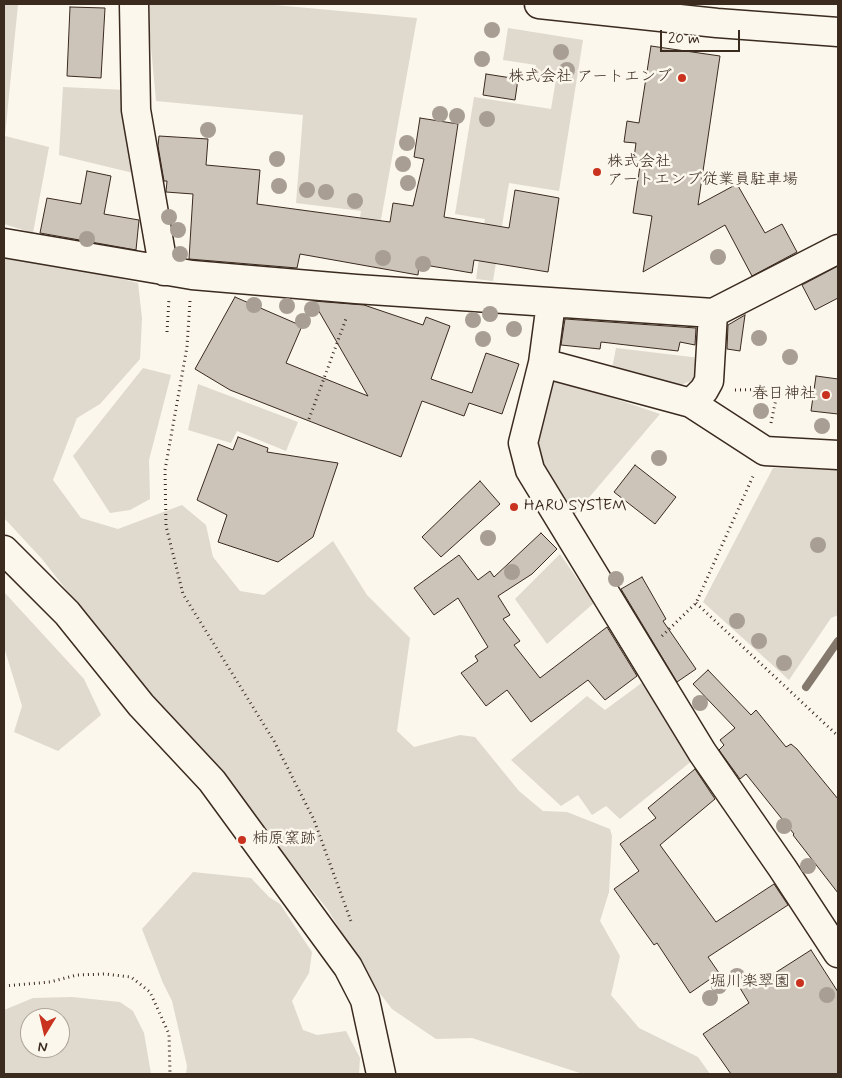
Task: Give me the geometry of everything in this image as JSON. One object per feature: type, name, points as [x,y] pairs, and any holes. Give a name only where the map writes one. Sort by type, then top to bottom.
[{"type":"street","points":[[134,4],[136,110],[164,271]]},
{"type":"street","points":[[539,4],[717,23],[838,32]]},
{"type":"street","points":[[4,243],[192,275],[356,290],[713,313],[838,249]]},
{"type":"street","points":[[552,303],[543,363],[523,442],[530,470],[644,654],[702,752],[836,946]]},
{"type":"street","points":[[697,397],[709,381],[713,313]]},
{"type":"street","points":[[543,363],[697,397],[765,451],[838,455]]},
{"type":"street","points":[[4,550],[66,613],[141,705],[212,781],[348,967],[365,1000],[381,1074]]},
{"type":"path","points":[[164,271],[169,299],[167,332]]},
{"type":"path","points":[[192,275],[186,347],[164,470],[166,526],[184,594],[274,741],[314,820],[352,920],[348,967]]},
{"type":"path","points":[[309,419],[356,290]]},
{"type":"path","points":[[697,397],[778,389],[806,392]]},
{"type":"path","points":[[644,654],[696,603],[765,451],[778,389]]},
{"type":"path","points":[[696,603],[838,736]]},
{"type":"path","points":[[4,986],[50,982],[77,975],[106,974],[131,977],[150,992],[169,1034],[170,1074]]},
{"type":"shaded area","points":[[4,4],[18,4],[5,136],[49,147],[33,233],[4,224]]},
{"type":"shaded area","points":[[147,4],[264,4],[417,18],[376,247],[356,243],[361,211],[296,203],[303,115],[156,101]]},
{"type":"shaded area","points":[[508,28],[583,40],[559,191],[509,183],[493,281],[476,279],[485,219],[455,214],[474,97],[551,109],[556,79],[534,76],[536,65],[503,60]]},
{"type":"shaded area","points":[[63,87],[126,90],[133,173],[59,155]]},
{"type":"shaded area","points":[[4,252],[34,257],[138,283],[142,318],[140,359],[100,404],[77,418],[53,480],[81,518],[118,529],[182,505],[206,525],[213,557],[240,591],[264,595],[333,541],[367,595],[410,638],[397,731],[414,747],[460,735],[475,737],[519,791],[543,811],[567,812],[610,829],[612,836],[609,892],[600,921],[620,956],[611,995],[639,1028],[698,1057],[710,1074],[583,1074],[472,1038],[436,1039],[392,1009],[372,983],[328,910],[249,811],[172,724],[42,559],[4,518]]},
{"type":"shaded area","points":[[616,348],[700,358],[698,378],[676,387],[612,369]]},
{"type":"shaded area","points":[[143,368],[171,375],[149,460],[150,499],[130,510],[110,513],[73,456]]},
{"type":"shaded area","points":[[548,376],[660,414],[575,514],[540,459],[536,444]]},
{"type":"shaded area","points":[[198,384],[298,422],[286,451],[237,431],[231,443],[188,430]]},
{"type":"shaded area","points":[[773,468],[838,470],[838,615],[831,618],[789,680],[703,602]]},
{"type":"shaded area","points":[[560,554],[594,603],[547,644],[515,599]]},
{"type":"shaded area","points":[[4,592],[84,679],[101,715],[58,751],[14,732],[22,706],[4,647]]},
{"type":"shaded area","points":[[643,682],[693,760],[620,819],[606,806],[592,815],[578,795],[561,806],[511,760],[587,696],[605,710]]},
{"type":"shaded area","points":[[193,872],[251,878],[269,897],[280,904],[312,952],[309,973],[292,1001],[303,1030],[317,1035],[346,1031],[360,1058],[359,1074],[186,1074],[187,1066],[172,1001],[142,929]]},
{"type":"shaded area","points":[[72,997],[120,1002],[133,1011],[144,1033],[151,1074],[4,1074],[4,1010],[33,998]]},
{"type":"building","points":[[70,7],[105,8],[101,78],[67,76]]},
{"type":"building","points":[[651,46],[720,56],[698,205],[737,184],[765,233],[782,224],[797,252],[752,276],[725,225],[643,272],[652,216],[633,213],[640,166],[633,165],[636,143],[624,142],[627,121],[639,123]]},
{"type":"building","points":[[486,74],[518,79],[515,100],[483,95]]},
{"type":"building","points":[[420,118],[458,124],[444,217],[509,228],[515,190],[559,198],[548,272],[474,260],[472,273],[419,264],[418,275],[300,254],[297,268],[189,259],[193,194],[166,192],[167,181],[164,181],[158,146],[159,136],[208,139],[206,165],[260,170],[257,204],[390,222],[393,203],[413,206],[424,159],[414,157]]},
{"type":"building","points":[[87,171],[111,176],[104,214],[139,220],[136,250],[40,233],[47,198],[81,204]]},
{"type":"building","points":[[838,266],[838,298],[815,310],[802,285]]},
{"type":"building","points":[[235,297],[302,326],[286,363],[368,396],[313,301],[364,305],[423,325],[426,317],[450,326],[431,379],[472,393],[486,353],[519,364],[502,414],[469,403],[464,416],[422,401],[401,457],[230,390],[195,369]]},
{"type":"building","points":[[745,315],[740,351],[727,349],[728,325]]},
{"type":"building","points":[[565,319],[696,328],[695,345],[680,342],[678,351],[601,342],[600,349],[561,345]]},
{"type":"building","name":"春日神社","points":[[816,376],[838,379],[838,414],[811,411]]},
{"type":"building","points":[[238,437],[268,448],[267,452],[338,463],[313,537],[278,562],[218,542],[227,515],[197,500],[218,444],[233,450]]},
{"type":"building","points":[[635,465],[676,497],[655,524],[614,492]]},
{"type":"building","points":[[480,481],[500,504],[441,557],[422,537]]},
{"type":"building","points":[[541,533],[557,549],[532,574],[498,596],[510,615],[503,619],[520,641],[514,645],[540,678],[607,627],[637,676],[605,700],[588,680],[531,722],[507,690],[486,706],[461,673],[478,661],[475,656],[488,647],[458,598],[434,615],[414,588],[459,555],[478,580],[490,571],[494,577]]},
{"type":"building","points":[[642,577],[666,619],[663,621],[696,669],[677,682],[621,589]]},
{"type":"building","points":[[708,670],[751,715],[756,710],[786,747],[791,744],[797,749],[838,799],[838,893],[746,774],[740,779],[719,750],[724,745],[720,740],[735,728],[693,684]]},
{"type":"building","points":[[695,769],[715,799],[660,845],[716,922],[774,884],[788,905],[708,957],[719,973],[690,993],[657,943],[654,945],[614,889],[639,871],[620,844],[656,818],[648,808]]},
{"type":"building","points":[[811,950],[838,992],[838,1074],[731,1074],[703,1034],[749,1003],[740,988],[761,975],[764,980]]},
{"type":"waterway","points":[[806,687],[838,641]]},
{"type":"place","name":"株式会社 アートエンブ","points":[[682,78]]},
{"type":"place","name":"株式会社 アートエンブ従業員駐車場","points":[[597,172]]},
{"type":"place","name":"春日神社","points":[[826,395]]},
{"type":"place","name":"HARU SYSTEM","points":[[514,507]]},
{"type":"place","name":"柿原窯跡","points":[[242,840]]},
{"type":"place","name":"堀川楽翠園","points":[[800,983]]}]
